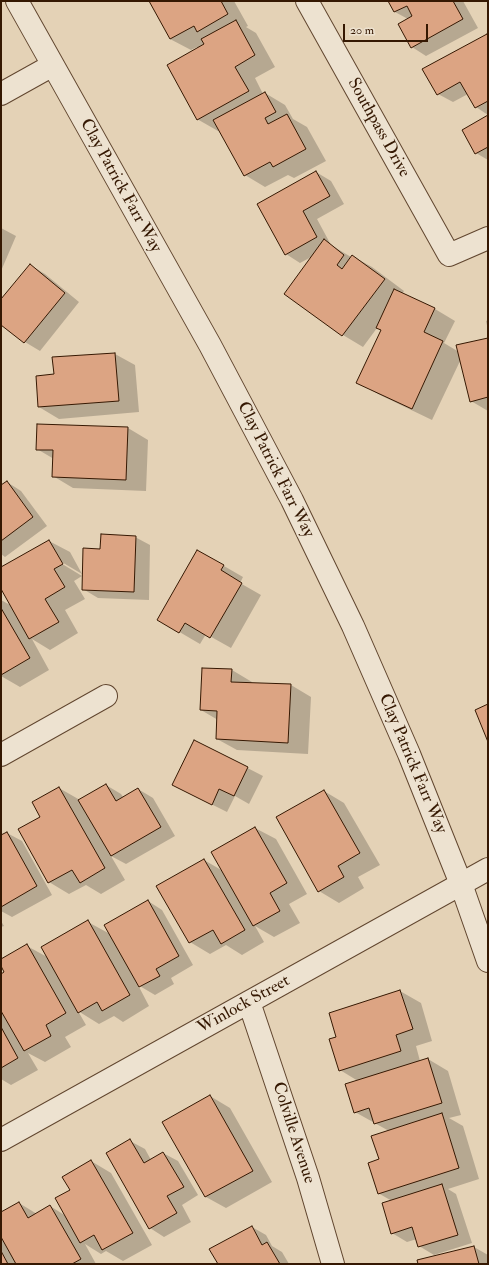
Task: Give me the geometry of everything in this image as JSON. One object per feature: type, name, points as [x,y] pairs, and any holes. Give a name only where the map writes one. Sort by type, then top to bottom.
[{"type":"street","name":"Clay Patrick Farr Way","points":[[17,1],[210,345],[292,500],[353,626],[409,754],[461,884],[488,961]]},
{"type":"street","name":"Southpass Drive","points":[[306,1],[449,255],[488,238]]},
{"type":"street","points":[[1,94],[52,65]]},
{"type":"street","points":[[1,755],[106,696]]},
{"type":"street","name":"Winlock Street","points":[[1,1140],[488,869]]},
{"type":"street","name":"Colville Avenue","points":[[249,1002],[308,1178],[334,1264]]},
{"type":"building","points":[[149,1],[221,1],[228,14],[197,32],[194,26],[170,39]]},
{"type":"building","points":[[388,1],[453,1],[463,19],[411,48],[398,24],[412,16],[407,6],[394,12]]},
{"type":"building","points":[[236,20],[255,55],[235,67],[249,91],[197,120],[167,65],[204,44],[201,39]]},
{"type":"building","points":[[487,34],[488,101],[475,108],[460,82],[437,95],[422,69]]},
{"type":"building","points":[[265,92],[276,112],[265,118],[268,124],[287,114],[306,149],[273,167],[270,162],[244,176],[213,120]]},
{"type":"building","points":[[488,115],[488,147],[475,154],[462,130]]},
{"type":"building","points":[[316,171],[330,196],[303,211],[317,237],[285,255],[257,204]]},
{"type":"building","points":[[324,239],[344,255],[337,265],[342,269],[352,255],[385,279],[342,336],[284,294]]},
{"type":"building","points":[[30,264],[65,293],[24,343],[1,325],[1,299]]},
{"type":"building","points":[[394,289],[435,308],[424,332],[443,341],[412,409],[356,383],[381,330],[376,328]]},
{"type":"building","points":[[488,338],[488,397],[470,402],[456,345]]},
{"type":"building","points":[[115,353],[119,401],[38,407],[36,376],[54,374],[52,357]]},
{"type":"building","points":[[37,424],[128,427],[126,480],[52,477],[53,450],[36,450]]},
{"type":"building","points":[[7,481],[33,517],[1,541],[1,485]]},
{"type":"building","points":[[101,534],[136,536],[134,592],[82,590],[83,548],[100,549]]},
{"type":"building","points":[[49,540],[63,564],[54,569],[65,587],[45,599],[59,622],[29,639],[1,589],[1,567]]},
{"type":"building","points":[[197,550],[224,565],[221,570],[242,583],[210,638],[185,623],[179,633],[157,620]]},
{"type":"building","points":[[1,608],[30,658],[1,675]]},
{"type":"building","points":[[202,668],[232,669],[231,682],[291,684],[288,743],[216,739],[217,711],[200,710]]},
{"type":"building","points":[[488,704],[488,742],[475,710]]},
{"type":"building","points":[[194,740],[248,767],[234,796],[219,789],[212,805],[172,785]]},
{"type":"building","points":[[106,784],[116,801],[138,788],[161,827],[111,856],[78,800]]},
{"type":"building","points":[[59,787],[105,868],[80,883],[72,870],[48,883],[18,829],[40,817],[32,802]]},
{"type":"building","points":[[324,790],[360,853],[338,866],[344,877],[318,892],[276,817]]},
{"type":"building","points":[[255,827],[287,883],[270,893],[280,911],[253,926],[211,852]]},
{"type":"building","points":[[7,832],[37,886],[1,907],[1,835]]},
{"type":"building","points":[[204,859],[245,930],[221,944],[213,930],[189,943],[156,886]]},
{"type":"building","points":[[148,900],[179,956],[156,969],[160,976],[139,987],[104,925]]},
{"type":"building","points":[[88,920],[130,995],[102,1011],[97,1002],[78,1013],[41,947]]},
{"type":"building","points":[[27,944],[66,1013],[46,1025],[51,1036],[24,1051],[1,1011],[1,974],[4,972],[1,966],[1,959]]},
{"type":"building","points":[[400,990],[413,1029],[396,1035],[401,1051],[339,1071],[329,1039],[336,1037],[329,1013]]},
{"type":"building","points":[[1,1027],[18,1058],[1,1068]]},
{"type":"building","points":[[428,1058],[442,1103],[374,1124],[369,1108],[354,1113],[345,1084]]},
{"type":"building","points":[[210,1095],[253,1171],[205,1197],[162,1122]]},
{"type":"building","points":[[442,1113],[459,1168],[378,1194],[368,1163],[379,1159],[371,1136]]},
{"type":"building","points":[[130,1139],[144,1163],[163,1152],[184,1187],[167,1196],[177,1213],[149,1229],[106,1153]]},
{"type":"building","points":[[91,1160],[133,1233],[102,1250],[94,1235],[80,1243],[55,1198],[70,1190],[62,1177]]},
{"type":"building","points":[[442,1184],[458,1235],[418,1247],[412,1227],[391,1234],[382,1203]]},
{"type":"building","points":[[19,1202],[28,1218],[50,1205],[81,1259],[72,1264],[16,1264],[1,1237],[1,1212]]},
{"type":"building","points":[[252,1226],[262,1245],[267,1242],[280,1264],[218,1264],[209,1249]]},
{"type":"building","points":[[474,1246],[479,1264],[418,1264],[417,1260]]},
{"type":"building","points":[[1,1251],[8,1264],[1,1264]]}]
